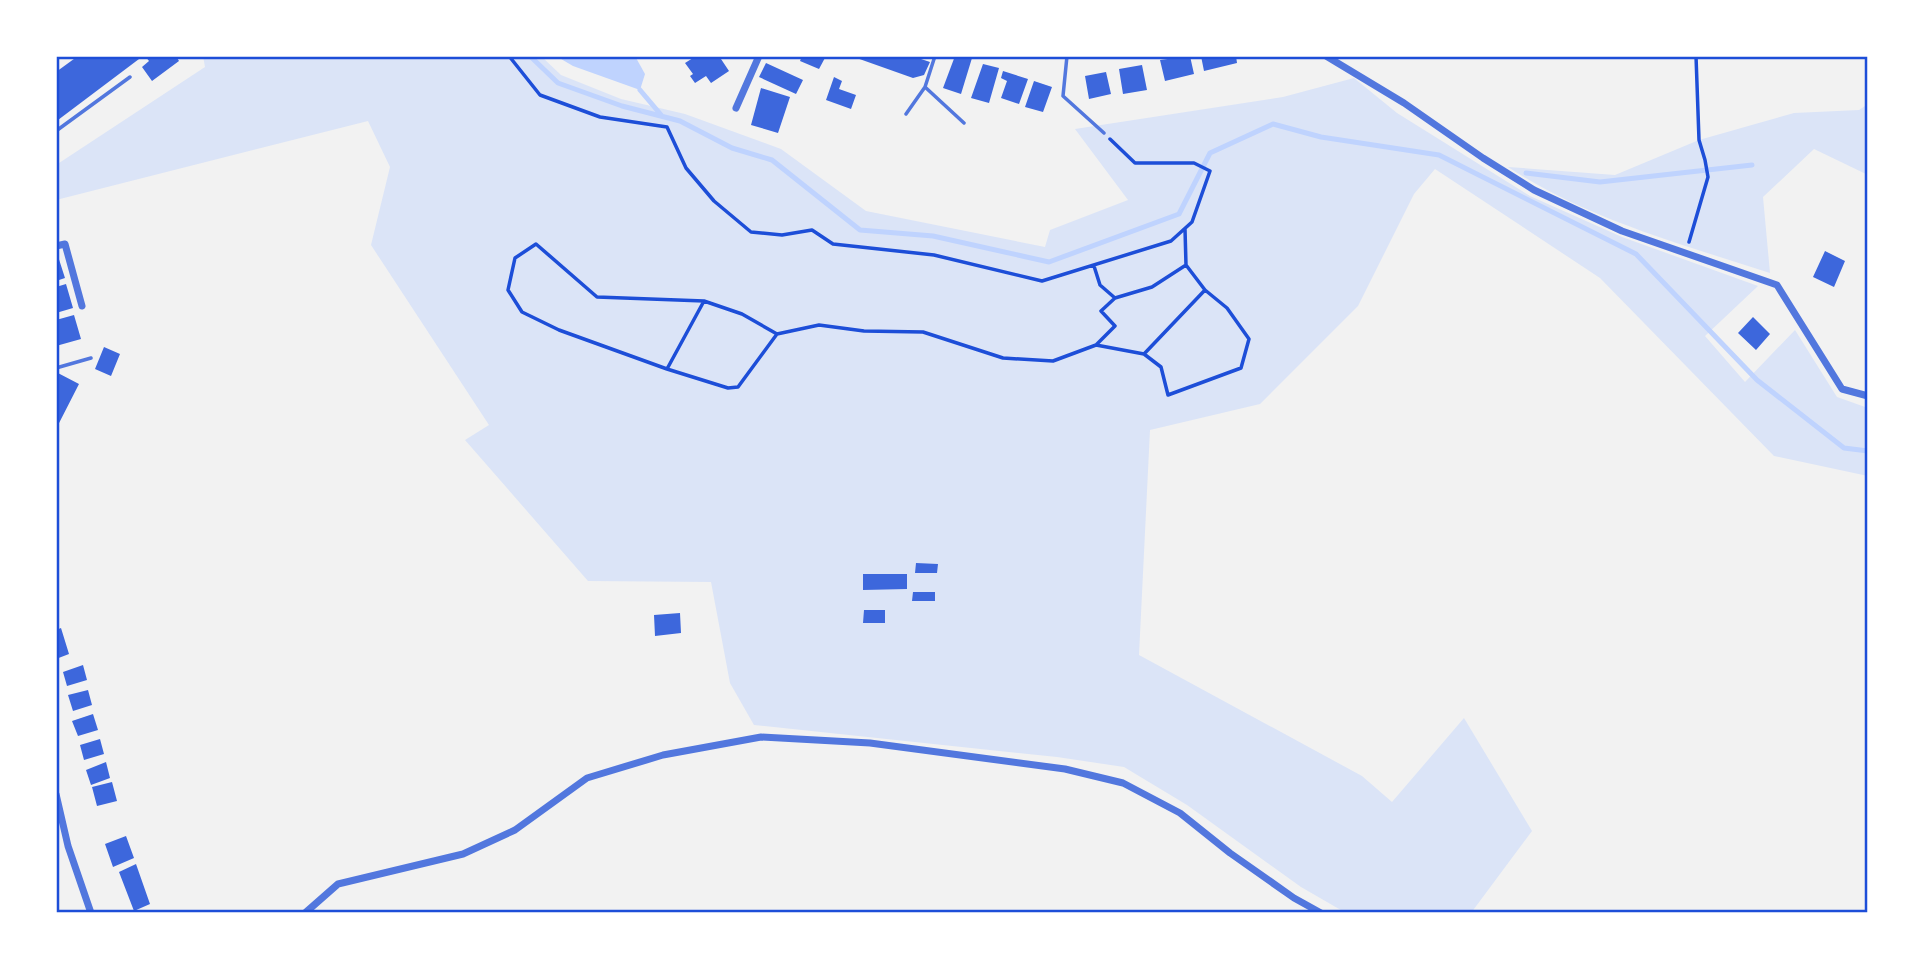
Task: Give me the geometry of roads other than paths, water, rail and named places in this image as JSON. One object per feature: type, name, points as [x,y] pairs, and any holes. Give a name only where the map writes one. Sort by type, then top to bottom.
[{"type":"street","points":[[736,108],[759,56]]},
{"type":"street","points":[[1326,56],[1404,103],[1534,190],[1622,231],[1777,285],[1842,389],[1868,396]]},
{"type":"street","points":[[56,246],[65,244],[82,306]]},
{"type":"street","points":[[304,913],[338,884],[463,854],[515,830],[587,778],[663,755],[761,737],[870,743],[1065,768],[1123,783],[1180,813],[1241,861],[1294,898],[1321,913]]},
{"type":"street","points":[[56,794],[68,846],[91,913]]},
{"type":"lane","points":[[906,114],[925,87],[935,56]]},
{"type":"lane","points":[[1067,56],[1063,96],[1104,133]]},
{"type":"lane","points":[[56,131],[130,77]]},
{"type":"lane","points":[[925,87],[964,122]]},
{"type":"lane","points":[[56,368],[91,358]]},
{"type":"water","points":[[556,56],[635,56],[645,74],[640,90],[573,66]]},
{"type":"waterway","points":[[530,56],[558,83],[622,106],[680,121],[732,148],[772,160],[860,230],[933,236],[1049,262],[1179,214],[1210,153],[1273,124],[1321,137],[1439,155],[1636,254],[1757,380],[1844,448],[1868,451]]},
{"type":"waterway","points":[[640,90],[662,116]]},
{"type":"waterway","points":[[1526,173],[1600,182],[1752,165]]}]
